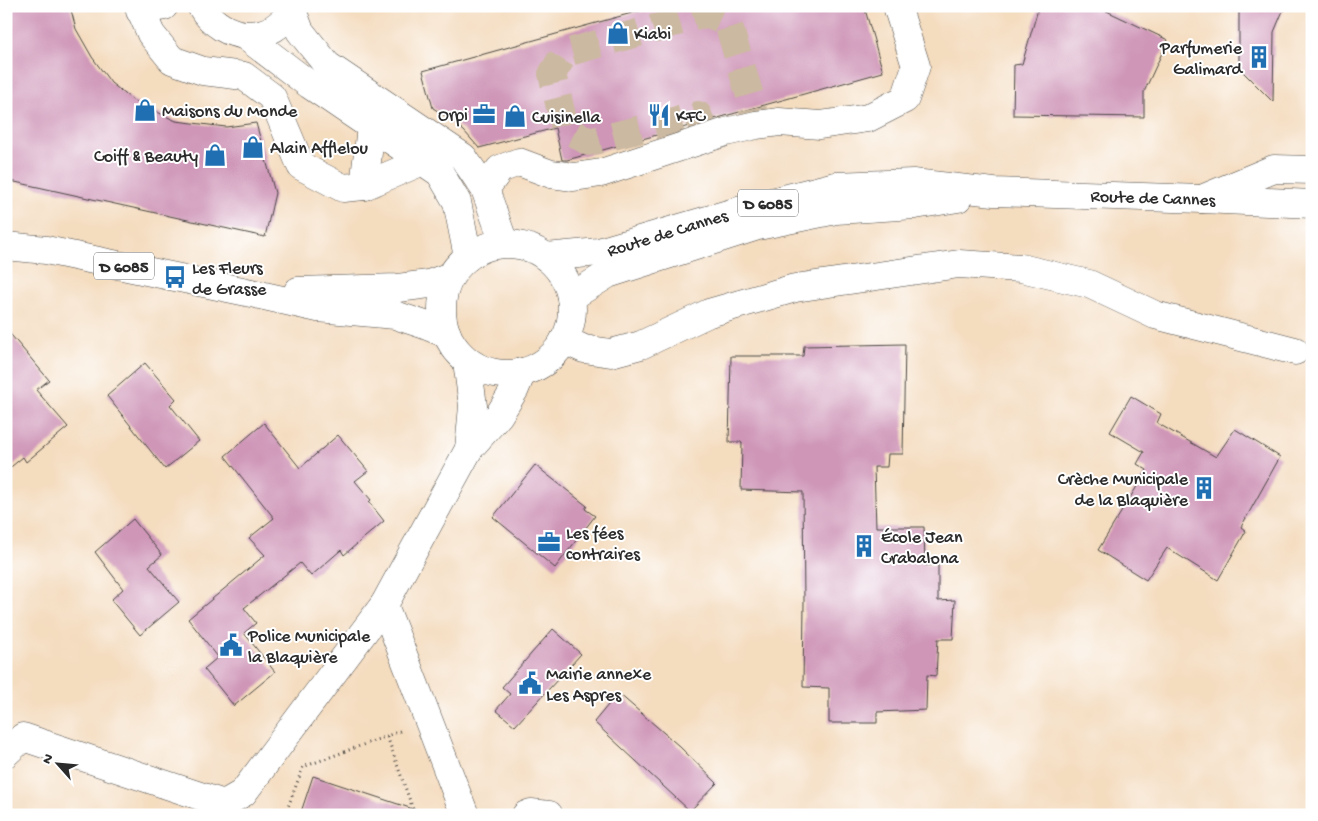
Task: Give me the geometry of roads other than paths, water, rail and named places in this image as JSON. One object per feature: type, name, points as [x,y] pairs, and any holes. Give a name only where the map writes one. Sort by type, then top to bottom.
[{"type":"main road","points":[[201,6],[206,15],[217,26],[230,32],[244,35],[258,34],[272,29],[283,21],[292,8]]},
{"type":"main road","points":[[485,189],[500,169],[519,162],[550,174],[574,177],[601,172],[713,136],[756,125],[779,122],[820,124],[868,118],[905,98],[916,66],[897,6]]},
{"type":"main road","points":[[148,8],[151,34],[172,60],[203,71],[244,76],[272,98],[301,166],[344,188],[364,186],[422,161]]},
{"type":"main road","points":[[292,8],[300,31],[327,65],[463,157],[485,189],[504,243]]},
{"type":"main road","points":[[244,35],[310,86],[440,173],[457,202],[459,267]]},
{"type":"main road","points":[[364,186],[371,127]]},
{"type":"main road","points":[[1202,198],[1274,169],[1312,170]]},
{"type":"main road","name":"Route de Cannes","points":[[546,257],[599,252],[752,206],[835,186],[913,183],[994,192],[1202,198],[1312,204]]},
{"type":"main road","name":"Route de Cannes","points":[[571,297],[608,274],[758,226],[836,210],[915,205],[994,192]]},
{"type":"main road","points":[[504,243],[526,247],[546,257],[563,276],[571,297],[571,319],[564,340],[543,363],[522,372],[506,374],[487,371],[467,361],[455,349],[447,334],[442,316],[443,298],[459,267],[488,247],[504,243]]},
{"type":"main road","name":"D 6085","points":[[6,246],[46,250],[318,308],[395,316],[447,334]]},
{"type":"main road","points":[[564,340],[584,349],[611,353],[641,345],[709,313],[795,288],[958,264],[1021,268],[1089,284],[1155,315],[1295,351]]},
{"type":"main road","name":"D 6085","points":[[242,291],[321,291],[398,288],[430,284],[459,267]]},
{"type":"main road","points":[[467,361],[473,406],[469,449]]},
{"type":"main road","points":[[6,753],[23,737],[224,804],[243,793],[384,605],[469,449],[499,415],[515,389],[522,372]]},
{"type":"main road","points":[[384,605],[465,815]]},
{"type":"main road","points":[[526,815],[531,813],[549,815]]},
{"type":"tunnel","points":[[707,138],[698,115],[589,142],[565,128],[552,74],[565,53],[706,14],[728,23],[750,96],[756,125]]},
{"type":"place","name":"Kiabi","points":[[618,33]]},
{"type":"place","name":"Parfumerie Galimard","points":[[1259,57]]},
{"type":"place","name":"Maisons du Monde","points":[[145,110]]},
{"type":"place","name":"Orpi","points":[[484,114]]},
{"type":"place","name":"KFC","points":[[659,115]]},
{"type":"place","name":"Cuisinella","points":[[515,116]]},
{"type":"place","name":"Alain Afflelou","points":[[253,147]]},
{"type":"place","name":"Coiff & Beauty","points":[[215,155]]},
{"type":"place","name":"Les Fleurs de Grasse","points":[[175,277]]},
{"type":"place","name":"Crèche Municipale de la Blaquière","points":[[1204,488]]},
{"type":"place","name":"Les fées contraires","points":[[549,542]]},
{"type":"place","name":"École Jean Crabalona","points":[[864,546]]},
{"type":"place","name":"Police Municipale la Blaquière","points":[[231,645]]},
{"type":"place","name":"Mairie annexe Les Aspres","points":[[530,683]]}]
